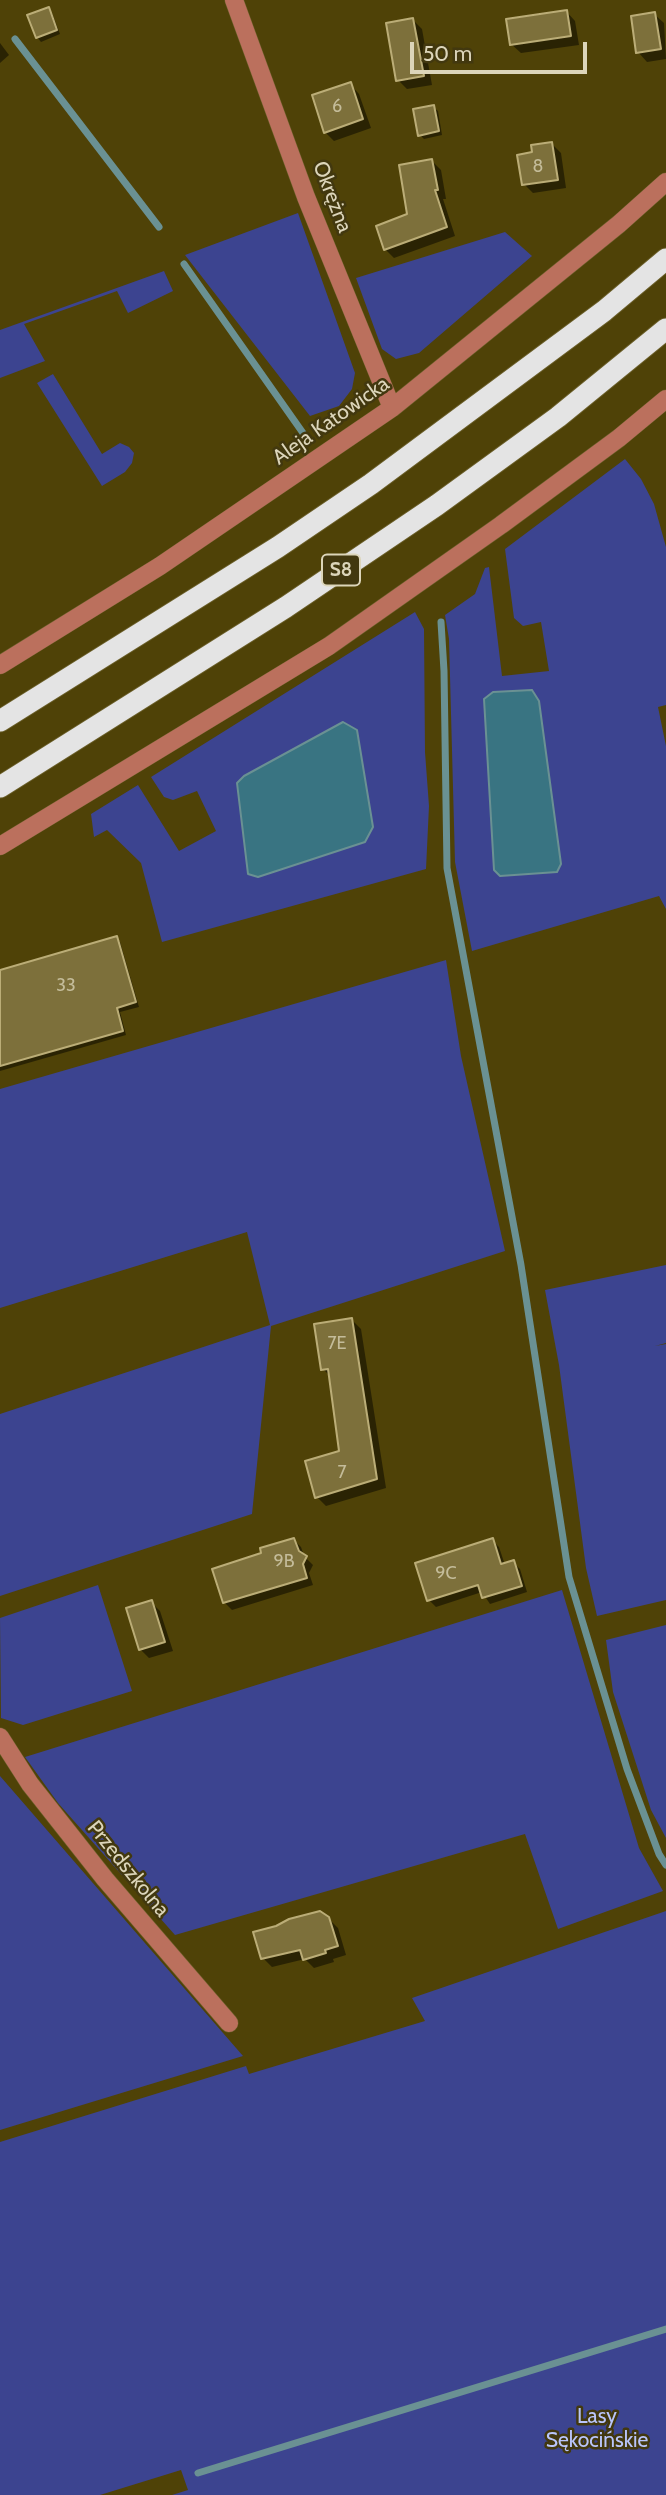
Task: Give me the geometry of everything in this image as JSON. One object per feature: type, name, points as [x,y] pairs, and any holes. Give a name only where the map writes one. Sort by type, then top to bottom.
[{"type":"highway","name":"S8","points":[[0,721],[278,547],[371,484],[604,311],[666,259]]},
{"type":"highway","name":"S8","points":[[0,787],[286,607],[406,527],[558,416],[666,329]]},
{"type":"street","name":"Okrężna","points":[[234,0],[306,197],[392,408]]},
{"type":"street","name":"Aleja Katowicka","points":[[0,665],[160,566],[392,408],[619,224],[666,182]]},
{"type":"street","points":[[0,846],[329,646],[501,525],[620,438],[666,400]]},
{"type":"street","name":"Przedszkolna","points":[[0,1737],[30,1784],[105,1879],[229,2023]]},
{"type":"green space","points":[[298,213],[355,373],[352,389],[339,406],[310,416],[185,255]]},
{"type":"green space","points":[[505,232],[532,256],[419,353],[396,359],[382,349],[356,278]]},
{"type":"green space","points":[[164,271],[173,291],[128,313],[117,291],[24,324],[45,361],[0,378],[0,330]]},
{"type":"green space","points":[[53,374],[102,454],[120,443],[134,453],[132,463],[125,472],[102,486],[37,383]]},
{"type":"green space","points":[[625,459],[641,479],[654,504],[666,547],[666,705],[658,707],[666,746],[666,909],[659,896],[472,951],[455,862],[449,639],[445,615],[475,594],[485,568],[489,567],[502,676],[549,671],[541,622],[523,626],[514,618],[505,549]]},
{"type":"green space","points":[[415,612],[424,629],[425,752],[429,806],[426,869],[162,942],[141,863],[107,830],[94,837],[91,814],[138,785],[179,851],[216,831],[197,791],[173,800],[164,797],[151,777]]},
{"type":"green space","points":[[446,960],[461,1056],[505,1251],[271,1326],[252,1514],[0,1596],[0,1414],[270,1325],[247,1232],[0,1308],[0,1089]]},
{"type":"green space","points":[[666,1265],[666,1343],[655,1346],[666,1344],[666,1600],[597,1616],[586,1568],[559,1365],[545,1290]]},
{"type":"green space","points":[[98,1585],[132,1691],[23,1725],[1,1718],[0,1618]]},
{"type":"green space","points":[[562,1590],[639,1848],[663,1891],[558,1929],[525,1834],[175,1935],[58,1803],[25,1757]]},
{"type":"green space","points":[[666,1625],[666,1838],[651,1810],[613,1692],[606,1640]]},
{"type":"green space","points":[[0,1776],[243,2056],[0,2130]]},
{"type":"green space","name":"Lasy Sękocińskie","points":[[666,1911],[666,2495],[172,2495],[188,2490],[181,2470],[100,2495],[0,2495],[0,2142],[246,2066],[249,2074],[425,2021],[412,1998]]},
{"type":"water","points":[[532,690],[539,701],[561,864],[557,872],[500,876],[494,870],[484,699],[493,692]]},
{"type":"water","points":[[343,722],[357,730],[373,827],[365,842],[258,877],[248,874],[237,783],[244,776]]},
{"type":"building","points":[[49,7],[57,30],[36,38],[27,15]]},
{"type":"building","points":[[567,10],[571,36],[510,45],[506,19]]},
{"type":"building","points":[[655,12],[661,49],[636,53],[631,16]]},
{"type":"building","points":[[413,18],[424,76],[396,81],[386,23]]},
{"type":"building","points":[[351,82],[363,119],[324,133],[312,95]]},
{"type":"building","points":[[434,105],[439,131],[418,136],[413,109]]},
{"type":"building","points":[[552,142],[558,180],[522,185],[517,155],[532,152],[531,145]]},
{"type":"building","points":[[432,159],[438,190],[435,190],[447,227],[384,250],[376,226],[407,214],[399,165]]},
{"type":"building","points":[[117,936],[136,1002],[117,1008],[123,1031],[0,1066],[0,970]]},
{"type":"building","points":[[352,1318],[377,1479],[315,1498],[305,1461],[339,1451],[328,1369],[321,1370],[314,1324]]},
{"type":"building","points":[[294,1538],[299,1551],[307,1556],[303,1564],[307,1578],[223,1603],[212,1569],[261,1553],[260,1548]]},
{"type":"building","points":[[493,1538],[501,1564],[514,1560],[522,1586],[482,1598],[478,1585],[427,1601],[415,1563]]},
{"type":"building","points":[[152,1600],[165,1642],[139,1650],[126,1608]]},
{"type":"building","points":[[320,1911],[329,1917],[338,1946],[303,1960],[300,1950],[261,1959],[253,1932]]},
{"type":"waterway","points":[[15,39],[159,227]]},
{"type":"waterway","points":[[184,264],[303,433]]},
{"type":"waterway","points":[[441,622],[447,868],[521,1265],[569,1577],[627,1769],[659,1854],[666,1865]]},
{"type":"waterway","points":[[198,2473],[666,2329]]}]
